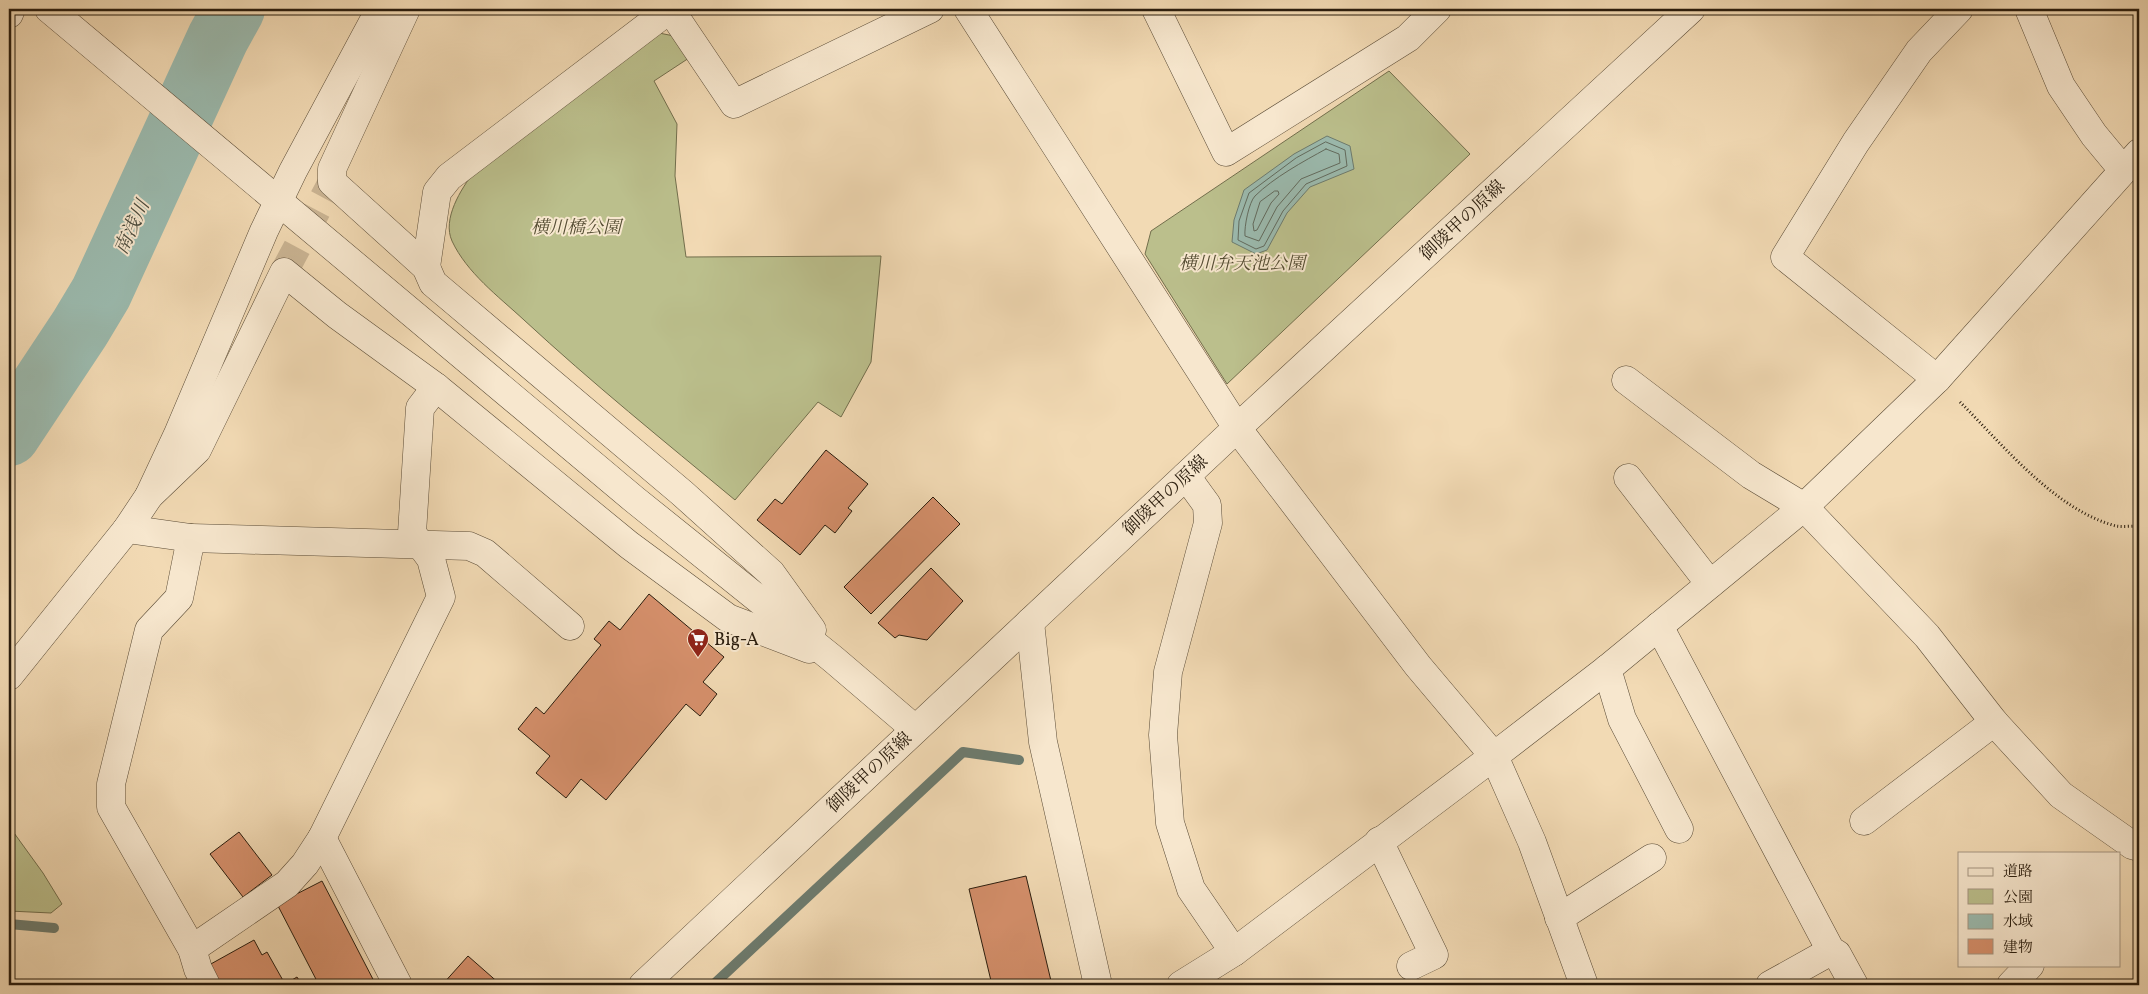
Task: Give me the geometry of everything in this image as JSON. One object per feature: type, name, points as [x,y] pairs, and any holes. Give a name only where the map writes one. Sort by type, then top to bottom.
[{"type":"street","points":[[9,14],[11,9]]},
{"type":"street","points":[[49,9],[635,500],[833,659],[915,729]]},
{"type":"street","points":[[9,676],[127,529],[148,496],[178,434],[274,197],[380,9]]},
{"type":"street","points":[[406,9],[332,170],[332,182],[426,267],[433,283],[682,493],[771,573],[833,659]]},
{"type":"street","points":[[426,267],[437,192],[449,178],[670,9],[734,104],[930,9]]},
{"type":"street","points":[[968,9],[1237,428],[1418,666],[1494,756],[1532,842],[1584,985]]},
{"type":"street","points":[[1156,9],[1226,152],[1408,38],[1438,9]]},
{"type":"street","name":"御陵甲の原線","points":[[643,985],[1237,428],[1691,9]]},
{"type":"street","points":[[1937,379],[1785,257],[1856,142],[1919,51],[1959,9]]},
{"type":"street","points":[[1181,985],[1234,952],[1494,756],[1607,669],[1804,507],[1937,379],[2131,161],[2094,135],[2061,86],[2029,9]]},
{"type":"street","points":[[148,496],[197,450],[284,272],[337,315],[436,387],[629,545],[728,618],[833,659]]},
{"type":"street","points":[[1626,380],[1751,475],[1804,507],[1927,636],[1994,722],[2061,795],[2130,852]]},
{"type":"street","points":[[192,949],[287,884],[305,864],[322,838],[441,597],[431,558],[412,533],[420,408],[436,387]]},
{"type":"street","points":[[1186,476],[1206,505],[1208,524],[1168,672],[1163,735],[1170,823],[1191,889],[1234,952]]},
{"type":"street","points":[[1628,478],[1710,584]]},
{"type":"street","points":[[127,529],[191,538],[469,546],[485,553],[570,626]]},
{"type":"street","points":[[191,538],[180,598],[149,630],[111,784],[111,807],[192,949],[198,969],[206,985]]},
{"type":"street","points":[[1030,622],[1043,742],[1098,985]]},
{"type":"street","points":[[1659,626],[1831,951],[1837,954],[1854,985]]},
{"type":"street","points":[[1607,669],[1622,719],[1679,829]]},
{"type":"street","points":[[1864,821],[1994,722]]},
{"type":"street","points":[[322,838],[398,985]]},
{"type":"street","points":[[1379,841],[1434,954],[1411,966]]},
{"type":"street","points":[[1559,918],[1652,858]]},
{"type":"street","points":[[1770,985],[1831,951]]},
{"type":"street","points":[[2011,985],[2029,966]]},
{"type":"path","points":[[1937,379],[2023,466],[2066,502],[2117,526],[2139,526]]},
{"type":"green space","name":"横川橋公園","points":[[659,33],[674,36],[689,58],[654,81],[677,124],[675,176],[686,257],[881,256],[871,362],[841,417],[818,402],[735,500],[602,389],[494,293],[458,253],[450,232],[449,223],[454,205],[474,172]]},
{"type":"green space","name":"横川弁天池公園","points":[[1389,71],[1470,154],[1227,384],[1145,254],[1151,231]]},
{"type":"green space","points":[[9,826],[43,873],[62,904],[51,913],[9,911]]},
{"type":"water","points":[[1327,136],[1350,146],[1354,169],[1310,187],[1287,213],[1267,250],[1256,254],[1232,242],[1234,220],[1244,190],[1294,154]]},
{"type":"building","points":[[826,450],[868,484],[848,508],[852,511],[835,533],[825,525],[800,555],[757,520],[775,499],[782,504]]},
{"type":"building","points":[[933,497],[960,524],[871,614],[844,587]]},
{"type":"building","points":[[931,568],[963,601],[927,640],[899,635],[895,638],[878,623]]},
{"type":"building","points":[[649,594],[724,657],[703,682],[717,694],[700,716],[686,704],[606,800],[581,779],[566,798],[536,773],[550,756],[518,729],[536,707],[544,714],[601,645],[594,639],[609,621],[620,630]]},
{"type":"building","points":[[239,832],[272,875],[243,897],[210,854]]},
{"type":"building","points":[[1026,876],[1052,985],[992,985],[969,889]]},
{"type":"building","points":[[322,881],[376,985],[319,985],[277,904]]},
{"type":"building","points":[[254,940],[262,955],[267,952],[285,984],[297,977],[302,985],[220,984],[209,965]]},
{"type":"building","points":[[468,956],[501,985],[442,985]]},
{"type":"waterway","name":"南浅川","points":[[9,435],[101,293],[218,38],[234,9]]},
{"type":"waterway","points":[[713,985],[963,752],[1019,760]]},
{"type":"waterway","points":[[9,924],[54,928]]},
{"type":"tunnel","points":[[284,272],[332,182]]},
{"type":"place","name":"Big-A","points":[[698,658]]}]
